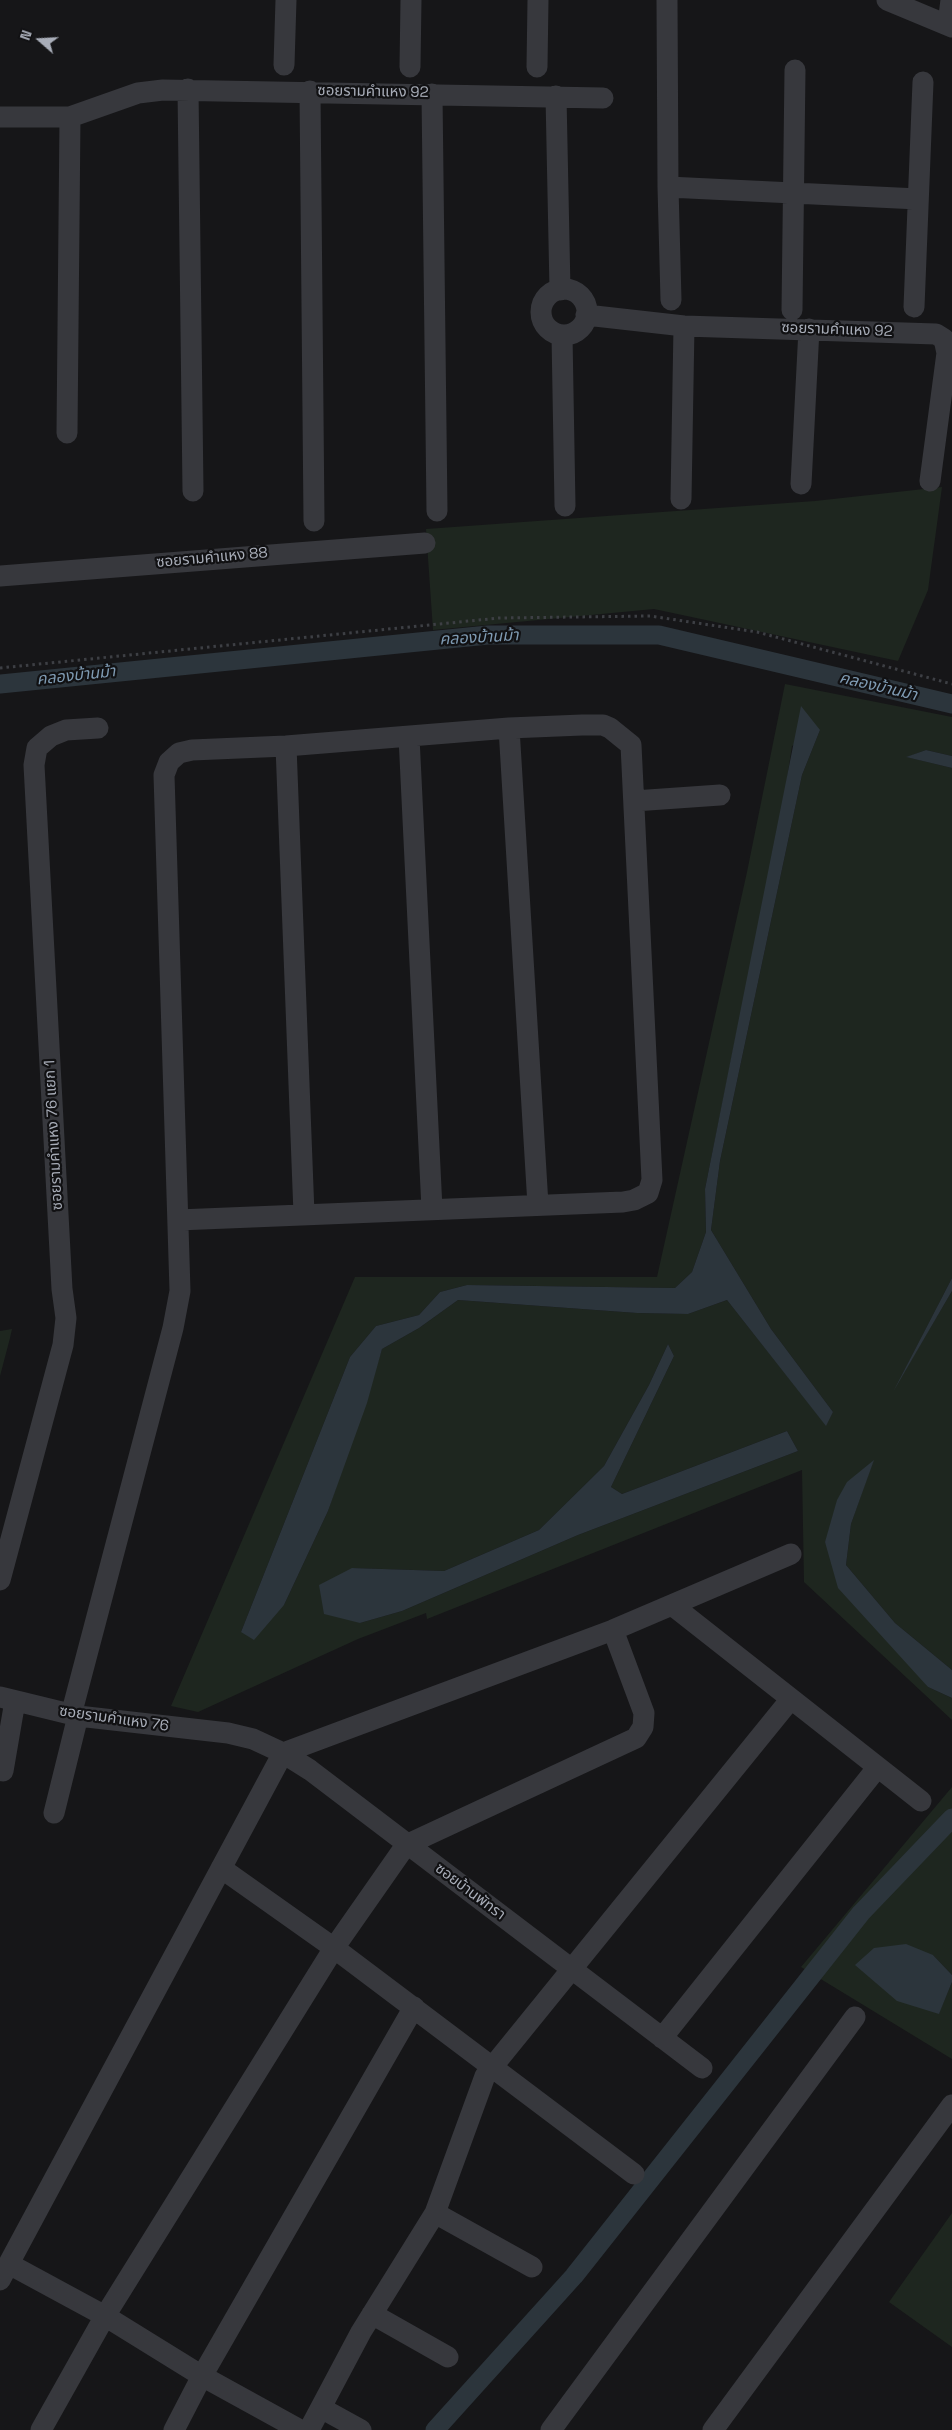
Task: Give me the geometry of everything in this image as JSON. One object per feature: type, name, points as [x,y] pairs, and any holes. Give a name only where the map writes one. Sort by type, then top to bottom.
[{"type":"street","points":[[284,65],[286,0]]},
{"type":"street","points":[[410,66],[411,0]]},
{"type":"street","points":[[538,0],[538,67]]},
{"type":"street","points":[[667,0],[671,300]]},
{"type":"street","points":[[887,0],[950,26],[951,0]]},
{"type":"street","points":[[792,310],[795,70]]},
{"type":"street","points":[[914,307],[923,82]]},
{"type":"street","points":[[188,89],[192,491]]},
{"type":"street","name":"ซอยรามคําแหง 92","points":[[0,117],[70,117],[138,93],[188,89],[604,98]]},
{"type":"street","points":[[310,91],[314,521]]},
{"type":"street","points":[[432,94],[437,511]]},
{"type":"street","points":[[556,96],[560,290]]},
{"type":"street","points":[[67,433],[70,117]]},
{"type":"street","points":[[668,186],[918,199]]},
{"type":"street","points":[[560,290],[566,290],[579,296],[586,308],[586,315],[581,328],[575,332],[562,335],[549,330],[541,318],[543,303],[547,297],[560,290]]},
{"type":"street","name":"ซอยรามคําแหง 92","points":[[586,315],[684,326],[936,334],[944,339],[947,353],[930,481]]},
{"type":"street","points":[[681,499],[684,326]]},
{"type":"street","points":[[801,484],[809,329]]},
{"type":"street","points":[[562,335],[565,506]]},
{"type":"street","name":"ซอยรามคำแหง 88","points":[[0,576],[425,543]]},
{"type":"street","points":[[54,1813],[74,1716],[173,1328],[180,1291],[164,774],[169,762],[179,753],[192,750],[286,746],[509,728],[589,725],[602,725],[610,728],[631,745],[652,1180],[648,1193],[634,1200],[178,1220]]},
{"type":"street","name":"ซอยรามคำแหง 76 แยก 1","points":[[0,1580],[63,1345],[66,1318],[61,1270],[34,765],[38,748],[42,742],[51,736],[66,730],[98,728]]},
{"type":"street","points":[[509,728],[538,1205]]},
{"type":"street","points":[[409,737],[432,1210]]},
{"type":"street","points":[[286,746],[304,1214]]},
{"type":"street","points":[[634,801],[720,795]]},
{"type":"street","points":[[300,2430],[202,2376],[105,2316],[4,2272],[283,1753],[613,1630],[791,1554]]},
{"type":"street","points":[[672,1606],[920,1801]]},
{"type":"street","points":[[41,2430],[105,2316],[334,1948],[406,1845],[636,1738],[643,1727],[644,1713],[613,1630]]},
{"type":"street","points":[[2,1771],[4,1699]]},
{"type":"street","name":"ซอยรามคำแหง 76","points":[[4,1699],[74,1716],[228,1733]]},
{"type":"street","points":[[309,2430],[372,2314],[435,2213],[485,2076],[790,1700]]},
{"type":"street","name":"ซอยบ้านพัทรา","points":[[228,1733],[254,1739],[283,1753],[310,1770],[406,1845],[702,2068]]},
{"type":"street","points":[[662,2038],[877,1768]]},
{"type":"street","points":[[221,1868],[414,2007],[634,2174]]},
{"type":"street","points":[[174,2430],[202,2376],[414,2007]]},
{"type":"street","points":[[552,2430],[855,2017]]},
{"type":"street","points":[[713,2430],[952,2105]]},
{"type":"street","points":[[435,2213],[532,2267]]},
{"type":"street","points":[[372,2314],[448,2357]]},
{"type":"street","points":[[321,2408],[361,2430]]},
{"type":"path","points":[[0,668],[500,618],[650,616],[758,632],[952,684]]},
{"type":"shaded area","points":[[942,487],[928,590],[898,661],[654,609],[433,630],[426,529],[815,501]]},
{"type":"shaded area","points":[[785,684],[952,717],[952,756],[926,750],[907,757],[952,768],[952,1278],[900,1379],[952,1291],[952,1670],[895,1623],[846,1565],[851,1524],[873,1461],[825,1542],[928,1687],[952,1698],[952,1720],[804,1582],[802,1470],[427,1619],[426,1613],[358,1639],[198,1712],[171,1706],[355,1277],[657,1277],[747,872]],"holes":[[[820,730],[802,775],[720,1161],[711,1230],[771,1329],[833,1412],[826,1425],[727,1300],[688,1314],[637,1313],[458,1300],[419,1328],[382,1349],[328,1511],[284,1605],[241,1632],[350,1357],[376,1326],[419,1315],[440,1292],[467,1285],[675,1288],[692,1272],[706,1232],[705,1189],[783,805],[792,746]],[[668,1344],[674,1356],[611,1487],[622,1494],[787,1431],[798,1451],[578,1535],[402,1611],[360,1623],[352,1568],[444,1571],[539,1530],[604,1466],[649,1385]]]},
{"type":"shaded area","points":[[801,706],[820,730],[802,775],[720,1161],[711,1230],[771,1329],[833,1412],[826,1426],[727,1300],[688,1314],[637,1313],[458,1300],[419,1328],[382,1349],[367,1403],[328,1511],[284,1605],[254,1640],[241,1632],[350,1357],[376,1326],[419,1315],[440,1292],[467,1285],[675,1288],[692,1272],[706,1232],[705,1189]]},
{"type":"shaded area","points":[[926,750],[952,756],[952,768],[906,757]]},
{"type":"shaded area","points":[[952,1278],[952,1291],[893,1392]]},
{"type":"shaded area","points":[[12,1329],[10,1338],[0,1376],[0,1331]]},
{"type":"shaded area","points":[[668,1344],[674,1356],[611,1487],[622,1494],[787,1431],[798,1451],[578,1535],[402,1611],[360,1623],[324,1614],[319,1585],[352,1568],[444,1571],[539,1530],[604,1466],[649,1385]]},
{"type":"shaded area","points":[[874,1460],[851,1524],[846,1565],[895,1623],[952,1670],[952,1698],[928,1687],[838,1588],[825,1542],[837,1500],[847,1482]]},
{"type":"shaded area","points":[[952,1787],[952,1975],[933,1955],[939,2013],[952,1982],[952,2059],[801,1967]]},
{"type":"shaded area","points":[[906,1944],[933,1955],[952,1975],[952,1982],[939,2014],[897,2001],[855,1965],[874,1948]]},
{"type":"shaded area","points":[[952,2213],[952,2347],[889,2302]]},
{"type":"waterway","name":"คลองบ้านม้า","points":[[0,684],[488,635],[659,635],[952,704]]},
{"type":"waterway","points":[[435,2430],[574,2276],[861,1913],[952,1818]]}]
